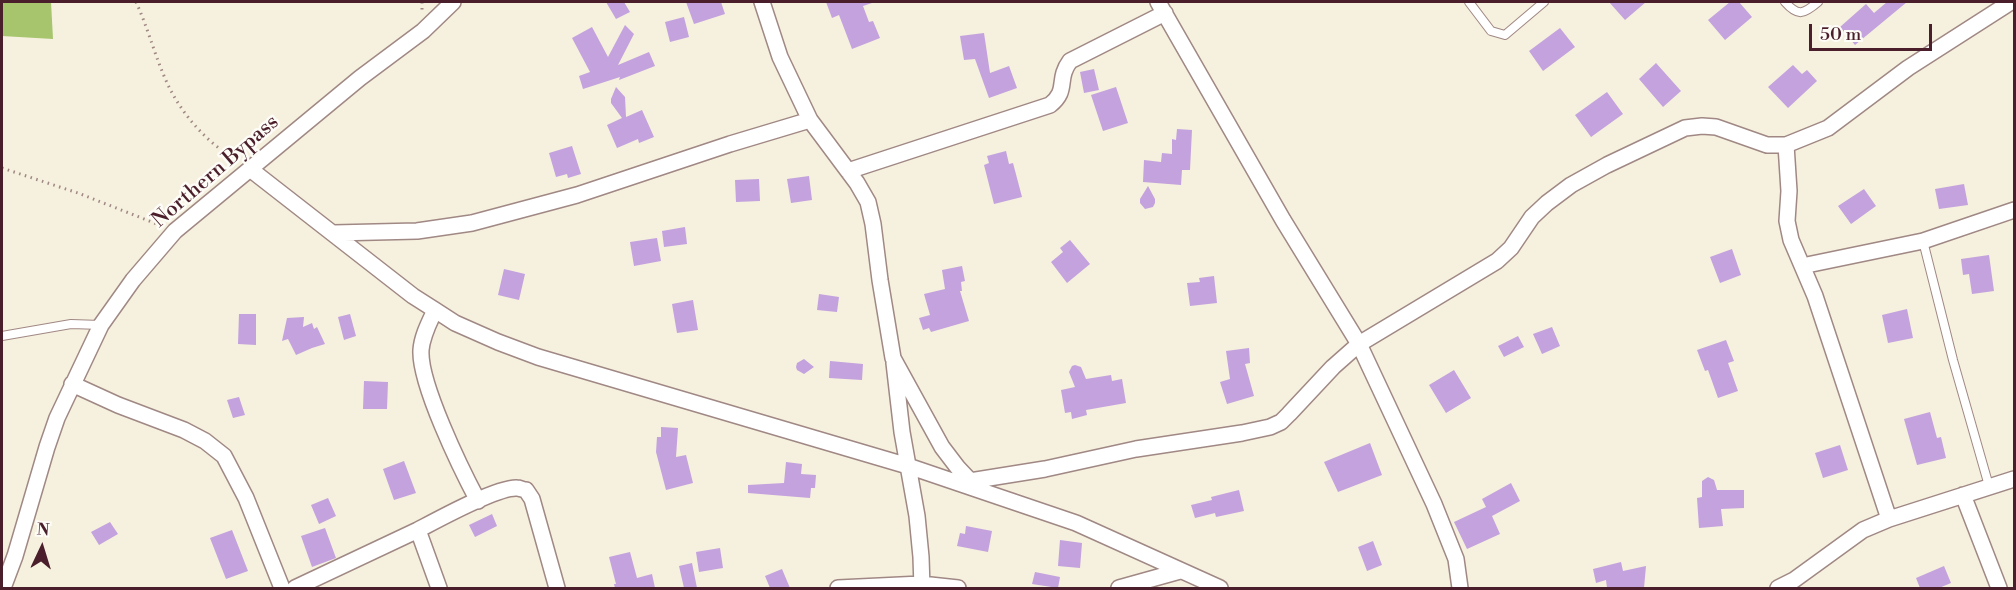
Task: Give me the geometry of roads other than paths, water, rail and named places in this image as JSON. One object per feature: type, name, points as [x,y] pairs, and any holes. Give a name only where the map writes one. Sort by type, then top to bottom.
[{"type":"street","name":"Northern Bypass","points":[[3,588],[15,556],[47,447],[72,384],[101,325],[133,280],[175,231],[360,78],[423,31],[453,2]]},
{"type":"street","points":[[762,2],[780,57],[810,120],[868,202],[893,358],[896,396],[917,516],[921,586]]},
{"type":"street","points":[[975,486],[1136,449],[1242,433],[1270,427],[1281,422],[1333,367],[1359,344],[1497,261],[1511,248],[1532,218],[1571,185],[1685,128],[1716,127],[1767,145],[1786,145],[1828,128],[1908,68],[2011,2]]},
{"type":"street","points":[[848,171],[1050,105],[1059,98],[1062,90],[1061,79],[1070,61],[1161,7],[1283,220],[1359,344],[1434,504],[1456,559],[1460,588]]},
{"type":"street","points":[[334,233],[417,231],[472,223],[578,195],[810,120]]},
{"type":"street","points":[[1786,145],[1789,190],[1787,221],[1791,240],[1815,296],[1889,519]]},
{"type":"street","points":[[250,169],[413,296],[455,323],[498,342],[538,357],[975,486],[1077,523],[1220,588]]},
{"type":"street","points":[[1802,266],[1923,241],[2014,210]]},
{"type":"street","points":[[435,310],[424,336],[421,351],[424,371],[435,406],[478,501]]},
{"type":"street","points":[[893,358],[942,447],[975,486]]},
{"type":"street","points":[[72,384],[118,405],[184,430],[205,441],[224,456],[246,498],[282,588]]},
{"type":"street","points":[[1778,588],[1794,580],[1863,530],[1889,519],[2014,479]]},
{"type":"street","points":[[295,588],[478,501],[516,488],[526,490],[532,499],[557,588]]},
{"type":"street","points":[[1963,495],[1999,588]]},
{"type":"street","points":[[418,530],[439,588]]},
{"type":"street","points":[[1119,588],[1180,571]]},
{"type":"street","points":[[838,588],[921,586],[958,588]]},
{"type":"lane","points":[[1469,2],[1491,32],[1505,35],[1544,2]]},
{"type":"lane","points":[[1785,2],[1793,11],[1801,12],[1809,10],[1818,2]]},
{"type":"lane","points":[[1923,241],[1953,360],[1989,486]]},
{"type":"lane","points":[[2,336],[71,324],[101,325]]}]
